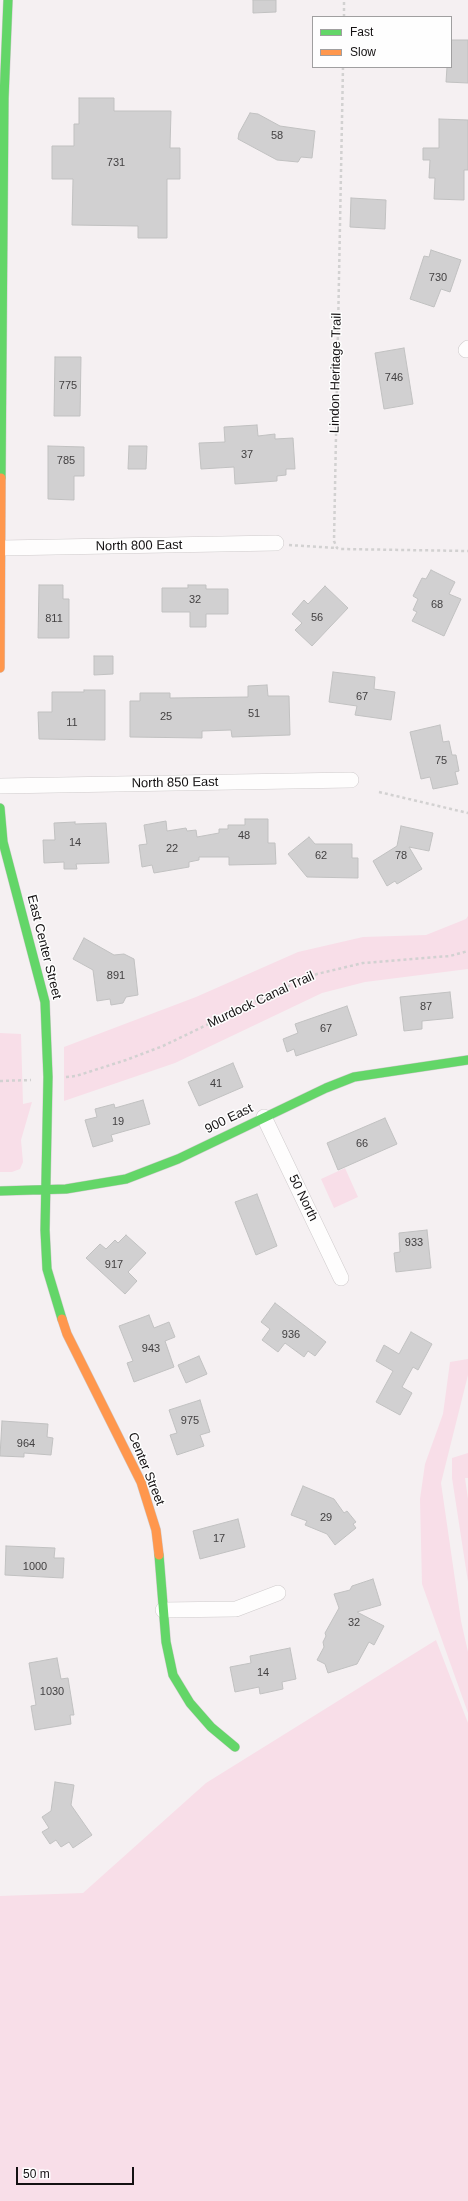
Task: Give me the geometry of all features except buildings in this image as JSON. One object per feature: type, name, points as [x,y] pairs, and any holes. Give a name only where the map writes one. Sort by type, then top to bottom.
[{"type":"street","points":[[0,668],[2,548],[2,75],[8,0]]},
{"type":"street","name":"North 800 East","points":[[2,548],[276,543]]},
{"type":"street","name":"North 850 East","points":[[0,786],[351,780]]},
{"type":"street","name":"East Center Street","points":[[0,808],[3,842],[45,1002],[48,1076],[47,1190]]},
{"type":"street","name":"900 East","points":[[0,1190],[47,1190],[90,1186],[143,1174],[264,1117],[354,1077],[468,1060]]},
{"type":"street","name":"50 North","points":[[264,1117],[341,1278]]},
{"type":"street","name":"Center Street","points":[[47,1190],[45,1230],[47,1269],[55,1300],[67,1334],[141,1482],[156,1530],[162,1576],[166,1642],[173,1675],[190,1703],[211,1727],[235,1747]]},
{"type":"street","points":[[164,1610],[236,1609],[278,1593]]},
{"type":"path","points":[[344,0],[344,16]]},
{"type":"path","name":"Lindon Heritage Trail","points":[[337,548],[334,536],[343,68]]},
{"type":"path","points":[[276,543],[337,548],[468,551]]},
{"type":"path","points":[[379,792],[468,813]]},
{"type":"path","name":"Murdock Canal Trail","points":[[61,1077],[76,1076],[163,1046],[277,991],[317,974],[363,963],[450,956],[468,951]]},
{"type":"path","points":[[0,1081],[32,1080]]},
{"type":"shaded area","points":[[468,916],[468,969],[365,982],[322,993],[175,1063],[64,1101],[64,1047],[196,997],[298,952],[363,937],[426,935],[466,919]]},
{"type":"shaded area","points":[[0,1033],[21,1034],[23,1104],[32,1102],[21,1140],[23,1162],[20,1169],[12,1172],[0,1172]]},
{"type":"shaded area","points":[[345,1168],[358,1197],[334,1208],[321,1179]]},
{"type":"shaded area","points":[[468,1359],[468,1375],[441,1483],[461,1621],[468,1652],[468,1713],[422,1584],[420,1499],[425,1464],[443,1414],[450,1362]]},
{"type":"shaded area","points":[[468,1453],[468,1478],[465,1478],[468,1499],[468,1582],[452,1478],[452,1458]]},
{"type":"shaded area","points":[[436,1640],[468,1723],[468,2201],[0,2201],[0,1896],[83,1893],[206,1783]]},
{"type":"traffic: fast","points":[[1,478],[4,98],[8,0]]},
{"type":"traffic: fast","points":[[0,808],[3,842],[45,1002],[48,1077],[45,1230],[47,1269],[62,1319]]},
{"type":"traffic: fast","points":[[0,1191],[66,1189],[126,1179],[178,1159],[326,1088],[354,1077],[468,1060]]},
{"type":"traffic: fast","points":[[159,1555],[166,1642],[173,1675],[190,1703],[211,1727],[235,1747]]},
{"type":"traffic: slow","points":[[0,668],[1,478]]},
{"type":"traffic: slow","points":[[62,1319],[67,1334],[141,1482],[156,1530],[159,1555]]}]
